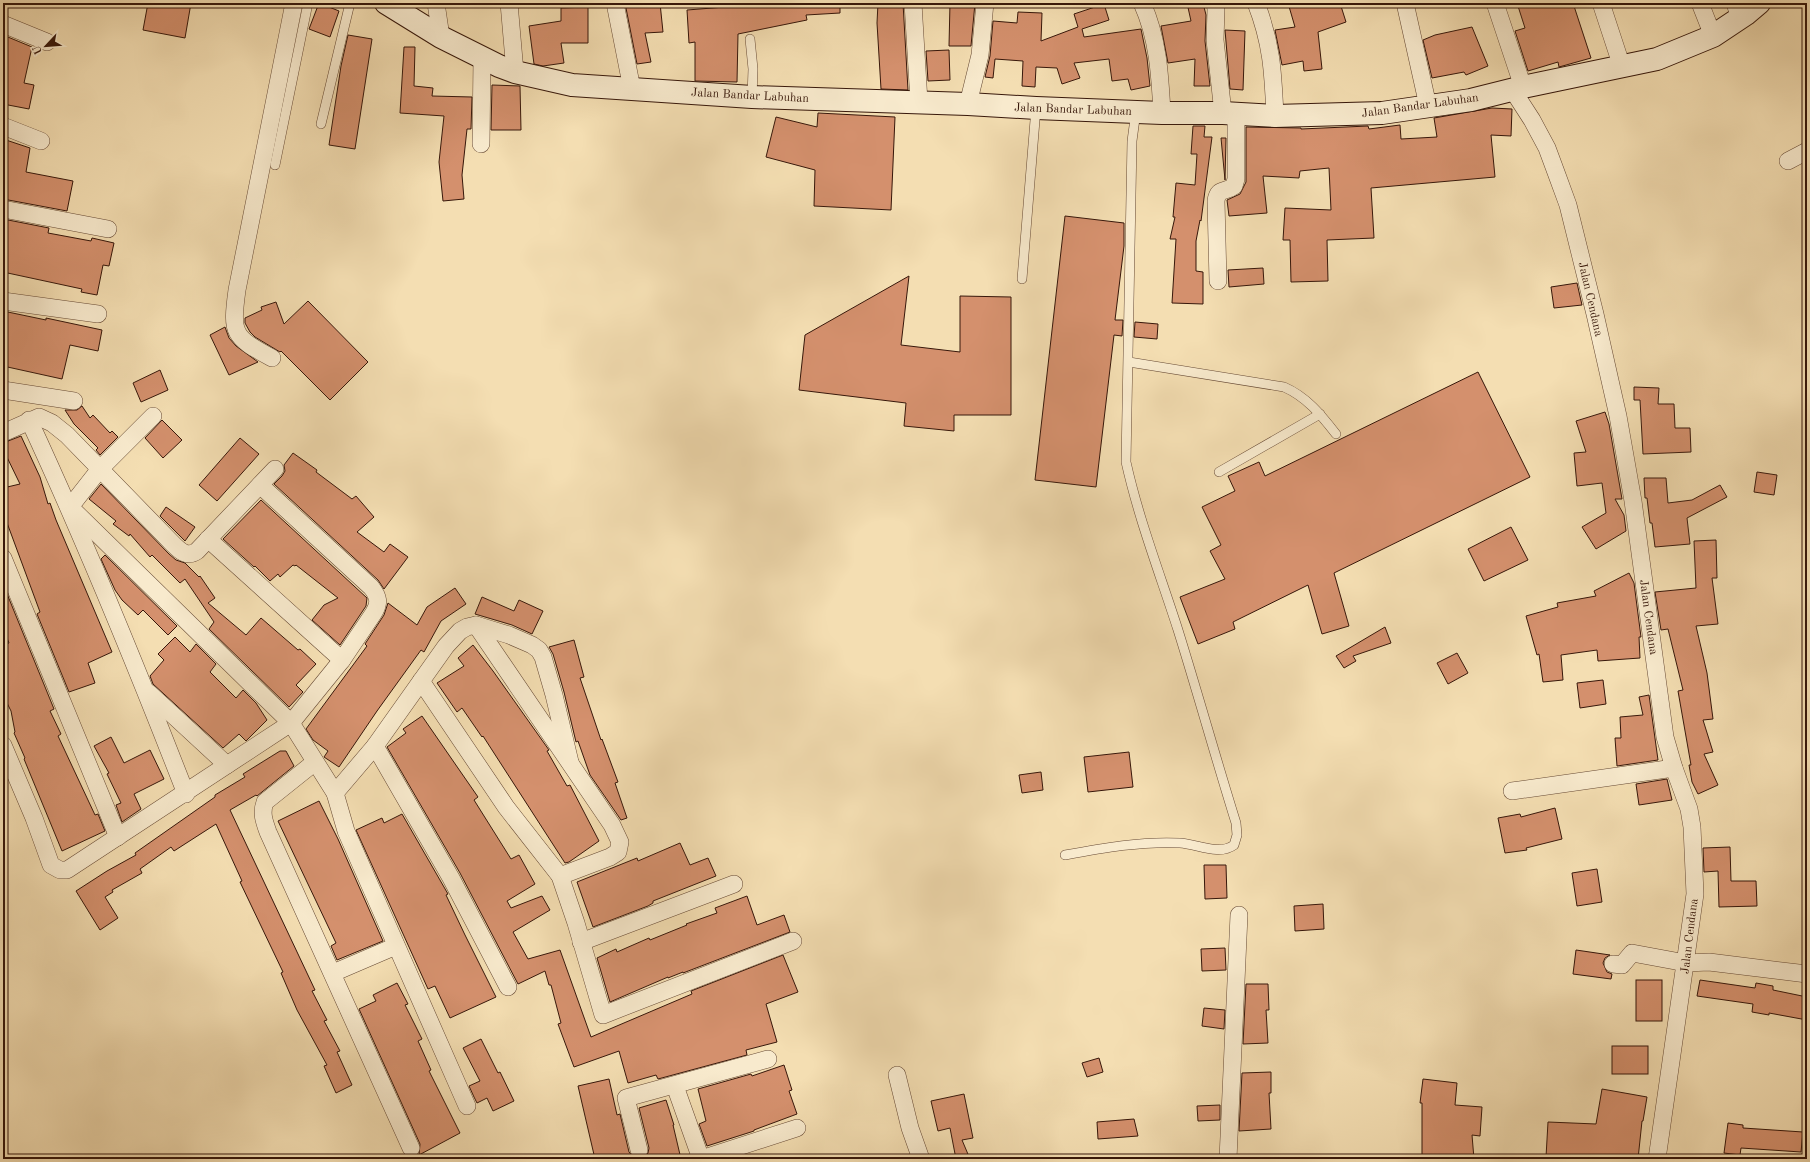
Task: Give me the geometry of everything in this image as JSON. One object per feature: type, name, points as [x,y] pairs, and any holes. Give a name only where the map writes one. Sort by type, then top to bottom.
[{"type":"main road","name":"Jalan Bandar Labuhan","points":[[386,3],[441,37],[482,58],[515,72],[572,85],[752,97],[1275,116],[1382,113],[1471,100],[1517,88],[1657,59],[1713,36],[1738,11],[1759,3]]},
{"type":"street","points":[[272,358],[241,340],[234,324],[237,290],[294,3]]},
{"type":"street","points":[[436,3],[441,37]]},
{"type":"street","points":[[509,3],[515,72]]},
{"type":"street","points":[[615,3],[632,89]]},
{"type":"street","points":[[913,3],[919,102]]},
{"type":"street","points":[[968,104],[980,55],[985,3]]},
{"type":"street","points":[[1142,3],[1147,14],[1160,66],[1162,113]]},
{"type":"street","points":[[1215,3],[1216,40],[1229,114],[1236,179],[1234,186],[1228,190],[1220,191],[1216,201],[1218,281]]},
{"type":"street","points":[[1256,3],[1265,27],[1272,61],[1275,116]]},
{"type":"street","points":[[1406,3],[1428,106]]},
{"type":"street","name":"Jalan Cendana","points":[[1495,3],[1517,88],[1547,148],[1568,205],[1593,306],[1620,424],[1633,501],[1665,737],[1674,768],[1689,809],[1692,827],[1695,894],[1657,1159]]},
{"type":"street","points":[[1601,3],[1622,67]]},
{"type":"street","points":[[1700,3],[1713,36]]},
{"type":"street","points":[[3,24],[47,42]]},
{"type":"street","points":[[481,144],[482,58]]},
{"type":"street","points":[[3,126],[41,141]]},
{"type":"street","points":[[1788,161],[1807,151]]},
{"type":"street","points":[[3,209],[108,229]]},
{"type":"street","points":[[3,301],[98,314]]},
{"type":"street","points":[[3,390],[74,400]]},
{"type":"street","points":[[40,396],[34,419],[146,690],[186,794]]},
{"type":"street","points":[[70,507],[99,470],[153,416]]},
{"type":"street","points":[[3,433],[34,419],[52,423],[67,434],[99,470],[179,550],[187,554],[192,554],[208,539],[275,469]]},
{"type":"street","points":[[3,745],[34,818],[51,865],[60,870],[67,870],[74,867],[186,794],[291,723],[342,660],[378,606],[377,595],[260,485]]},
{"type":"street","points":[[70,507],[291,723],[335,793],[346,831],[467,1106]]},
{"type":"street","points":[[208,539],[342,660]]},
{"type":"street","points":[[3,558],[118,837]]},
{"type":"street","points":[[476,625],[612,825],[620,842],[618,852],[610,857],[560,876]]},
{"type":"street","points":[[335,793],[376,746],[421,681],[454,637],[467,626],[476,625],[509,635],[532,645],[539,650],[543,657],[556,701],[570,762]]},
{"type":"street","points":[[421,681],[506,807],[560,876],[603,1016],[794,941]]},
{"type":"street","points":[[146,690],[227,765]]},
{"type":"street","points":[[376,746],[452,878],[508,987]]},
{"type":"street","points":[[315,762],[265,802],[262,809],[263,817],[268,832],[412,1148]]},
{"type":"street","points":[[1512,791],[1674,768]]},
{"type":"street","points":[[581,942],[734,884]]},
{"type":"street","points":[[1228,1159],[1239,915]]},
{"type":"street","points":[[333,973],[396,946]]},
{"type":"street","points":[[1613,964],[1622,965],[1632,953],[1686,963],[1709,962],[1807,974]]},
{"type":"street","points":[[639,1150],[626,1098],[675,1086],[768,1059]]},
{"type":"street","points":[[897,1075],[910,1128],[922,1159]]},
{"type":"street","points":[[675,1086],[701,1159],[797,1128]]},
{"type":"lane","points":[[275,166],[308,3]]},
{"type":"lane","points":[[321,124],[350,3]]},
{"type":"lane","points":[[750,39],[753,69],[752,97]]},
{"type":"lane","points":[[1022,279],[1036,108]]},
{"type":"lane","points":[[1065,855],[1142,843],[1182,843],[1223,850],[1234,845],[1237,835],[1236,823],[1178,630],[1135,500],[1126,462],[1132,141],[1136,111]]},
{"type":"lane","points":[[1129,362],[1278,386],[1296,392],[1320,414],[1336,434]]},
{"type":"lane","points":[[1219,472],[1320,414]]},
{"type":"building","points":[[148,3],[191,3],[185,38],[143,30]]},
{"type":"building","points":[[319,3],[339,11],[330,37],[309,29]]},
{"type":"building","points":[[625,3],[660,3],[663,32],[645,33],[651,62],[637,64]]},
{"type":"building","points":[[724,3],[840,3],[840,13],[806,15],[807,20],[738,34],[737,82],[695,81],[695,42],[689,43],[687,10],[725,7]]},
{"type":"building","points":[[878,3],[903,3],[908,90],[881,89],[877,23]]},
{"type":"building","points":[[950,3],[975,3],[971,46],[949,46]]},
{"type":"building","points":[[1187,3],[1203,3],[1206,15],[1205,41],[1210,86],[1194,86],[1195,59],[1168,63],[1161,26],[1191,21]]},
{"type":"building","points":[[1288,3],[1340,3],[1346,22],[1318,32],[1322,69],[1304,71],[1303,61],[1282,65],[1275,30],[1295,27]]},
{"type":"building","points":[[1517,3],[1573,3],[1591,58],[1559,67],[1558,62],[1528,71],[1515,31],[1525,28]]},
{"type":"building","points":[[1104,4],[1109,20],[1082,29],[1084,37],[1141,29],[1147,58],[1150,86],[1131,90],[1128,79],[1112,81],[1109,59],[1074,63],[1080,78],[1062,84],[1057,68],[1036,67],[1035,87],[1022,86],[1023,61],[995,59],[993,78],[985,77],[990,56],[993,21],[1017,23],[1018,12],[1042,13],[1041,41],[1078,27],[1074,14]]},
{"type":"building","points":[[588,7],[588,43],[561,43],[564,63],[543,66],[534,64],[529,26],[561,21],[561,8]]},
{"type":"building","points":[[1472,27],[1488,66],[1466,75],[1464,72],[1432,78],[1423,40],[1435,35]]},
{"type":"building","points":[[1225,30],[1245,31],[1243,90],[1230,89]]},
{"type":"building","points":[[3,35],[32,47],[24,83],[34,85],[29,109],[3,104],[3,80],[6,65],[3,64]]},
{"type":"building","points":[[348,35],[372,39],[355,149],[329,145],[341,66]]},
{"type":"building","points":[[404,47],[415,47],[414,86],[433,88],[432,96],[472,97],[471,129],[467,129],[462,175],[464,199],[443,201],[439,162],[444,116],[400,113]]},
{"type":"building","points":[[949,50],[950,80],[928,81],[926,51]]},
{"type":"building","points":[[492,85],[520,86],[521,130],[491,130]]},
{"type":"building","points":[[1492,108],[1512,109],[1511,136],[1491,135],[1495,177],[1371,188],[1374,238],[1327,240],[1328,281],[1291,282],[1290,240],[1283,240],[1285,208],[1331,210],[1329,168],[1300,171],[1299,178],[1263,176],[1267,213],[1229,216],[1227,200],[1240,194],[1246,182],[1246,127],[1301,129],[1368,126],[1369,129],[1400,125],[1401,139],[1437,137],[1434,118]]},
{"type":"building","points":[[818,113],[895,117],[891,210],[814,206],[815,170],[766,157],[776,117],[817,127]]},
{"type":"building","points":[[1193,126],[1205,126],[1204,137],[1212,137],[1201,221],[1200,220],[1196,241],[1196,271],[1203,272],[1203,304],[1172,303],[1176,239],[1170,239],[1175,217],[1173,217],[1176,183],[1195,185],[1197,154],[1191,154]]},
{"type":"building","points":[[1221,138],[1226,138],[1225,180]]},
{"type":"building","points":[[3,139],[30,148],[26,172],[73,181],[67,211],[3,199]]},
{"type":"building","points":[[1065,216],[1124,223],[1124,246],[1115,320],[1123,320],[1122,336],[1114,335],[1096,487],[1035,480]]},
{"type":"building","points":[[3,219],[49,228],[48,233],[91,241],[92,238],[114,243],[109,266],[103,265],[97,295],[81,292],[82,289],[3,272]]},
{"type":"building","points":[[1263,268],[1264,284],[1229,287],[1228,270]]},
{"type":"building","points":[[909,276],[901,345],[960,352],[960,296],[1011,297],[1011,415],[954,415],[954,431],[904,426],[906,403],[799,390],[805,335]]},
{"type":"building","points":[[1577,283],[1582,305],[1554,308],[1551,287]]},
{"type":"building","points":[[308,301],[368,362],[330,400],[281,351],[280,352],[255,337],[245,323],[245,318],[262,310],[261,307],[276,302],[284,324]]},
{"type":"building","points":[[3,311],[46,320],[46,318],[102,330],[98,351],[70,345],[62,379],[3,366]]},
{"type":"building","points":[[1135,322],[1158,324],[1157,339],[1134,337]]},
{"type":"building","points":[[225,327],[229,338],[236,346],[258,362],[229,375],[210,335]]},
{"type":"building","points":[[160,370],[168,390],[141,402],[133,383]]},
{"type":"building","points":[[1478,372],[1530,477],[1334,573],[1349,626],[1322,634],[1308,585],[1233,622],[1235,629],[1198,644],[1180,597],[1225,579],[1210,551],[1221,545],[1202,507],[1235,491],[1228,476],[1259,462],[1265,476]]},
{"type":"building","points":[[1634,387],[1659,388],[1658,404],[1674,404],[1675,428],[1690,428],[1691,452],[1643,454],[1640,400],[1634,400]]},
{"type":"building","points":[[82,406],[90,418],[93,415],[110,433],[112,431],[118,437],[100,455],[96,450],[98,448],[74,424],[65,410],[77,410]]},
{"type":"building","points":[[1605,412],[1609,424],[1622,499],[1615,499],[1624,515],[1626,531],[1596,549],[1582,527],[1606,513],[1602,483],[1577,486],[1574,453],[1586,452],[1576,421]]},
{"type":"building","points":[[162,420],[182,440],[163,458],[145,438]]},
{"type":"building","points":[[21,436],[40,477],[48,504],[50,503],[112,652],[88,663],[95,683],[69,692],[37,614],[40,612],[3,512],[3,488],[20,484],[3,449],[3,443]]},
{"type":"building","points":[[240,438],[259,454],[217,501],[199,485]]},
{"type":"building","points":[[293,453],[317,470],[316,472],[352,499],[356,496],[374,517],[357,532],[384,552],[390,544],[408,557],[384,589],[378,580],[274,484],[282,476],[285,471],[284,465]]},
{"type":"building","points":[[1757,472],[1777,475],[1774,495],[1754,492]]},
{"type":"building","points":[[1644,478],[1666,478],[1668,503],[1692,500],[1720,485],[1727,497],[1687,518],[1690,544],[1655,547],[1647,498],[1645,498]]},
{"type":"building","points":[[101,484],[169,554],[176,560],[185,563],[199,577],[200,576],[215,598],[208,603],[246,635],[261,618],[298,650],[300,649],[316,664],[296,685],[303,692],[289,707],[209,629],[214,622],[185,579],[180,583],[152,555],[150,557],[130,534],[129,536],[113,524],[116,521],[89,499]]},
{"type":"building","points":[[261,500],[367,598],[366,606],[340,645],[312,620],[324,605],[338,598],[296,565],[293,565],[280,577],[278,574],[270,581],[223,539]]},
{"type":"building","points":[[166,507],[195,527],[185,541],[160,516]]},
{"type":"building","points":[[1511,527],[1528,560],[1484,581],[1468,549]]},
{"type":"building","points":[[1716,540],[1717,578],[1712,578],[1718,624],[1696,626],[1707,673],[1713,719],[1703,720],[1713,752],[1704,754],[1718,785],[1698,794],[1692,782],[1689,765],[1691,765],[1678,691],[1683,690],[1668,629],[1661,630],[1655,592],[1696,588],[1694,541]]},
{"type":"building","points":[[105,555],[177,626],[168,635],[143,610],[138,615],[122,600],[115,590],[101,559]]},
{"type":"building","points":[[1629,573],[1634,583],[1641,637],[1639,637],[1640,658],[1598,661],[1597,650],[1561,655],[1563,680],[1543,682],[1539,654],[1537,655],[1526,616],[1558,607],[1557,603],[1596,596],[1594,591]]},
{"type":"building","points":[[3,584],[54,709],[50,711],[61,734],[58,736],[95,815],[98,814],[105,831],[62,851],[14,733],[11,711],[3,695],[3,645],[9,643],[3,628]]},
{"type":"building","points":[[455,588],[466,604],[441,621],[424,652],[421,650],[339,767],[324,757],[328,751],[313,740],[306,729],[367,646],[365,644],[384,615],[388,603],[417,625],[427,607]]},
{"type":"building","points":[[482,597],[514,611],[519,600],[543,611],[532,634],[512,625],[475,614]]},
{"type":"building","points":[[1385,627],[1391,643],[1353,656],[1356,661],[1344,668],[1336,656]]},
{"type":"building","points":[[175,637],[190,652],[196,644],[216,664],[210,672],[236,698],[243,690],[256,703],[267,720],[246,741],[239,734],[223,748],[153,684],[150,676],[164,660],[158,654]]},
{"type":"building","points":[[574,640],[584,677],[580,678],[601,740],[602,739],[618,782],[615,783],[627,818],[621,820],[590,775],[578,741],[576,742],[564,692],[553,654],[549,647]]},
{"type":"building","points":[[473,645],[549,750],[547,751],[567,786],[570,785],[599,841],[569,862],[565,863],[483,736],[482,737],[462,708],[457,712],[437,683],[464,666],[458,658]]},
{"type":"building","points":[[1457,653],[1468,673],[1448,684],[1437,663]]},
{"type":"building","points":[[1603,680],[1606,704],[1580,708],[1577,683]]},
{"type":"building","points":[[1649,695],[1658,760],[1617,766],[1615,738],[1621,738],[1620,717],[1643,715],[1639,697]]},
{"type":"building","points":[[422,716],[478,797],[474,800],[511,859],[519,855],[535,884],[507,901],[511,908],[542,896],[550,910],[513,932],[528,959],[560,950],[591,1037],[692,994],[691,991],[783,955],[798,992],[766,1004],[777,1042],[746,1050],[747,1055],[658,1079],[656,1075],[628,1083],[619,1051],[574,1067],[558,1024],[561,1023],[551,985],[549,985],[545,971],[518,984],[460,873],[387,747],[406,733],[403,729]]},
{"type":"building","points":[[111,737],[124,763],[150,750],[164,779],[134,794],[141,809],[122,822],[116,805],[121,803],[107,774],[109,773],[94,746]]},
{"type":"building","points":[[280,751],[286,751],[294,766],[257,796],[256,795],[230,810],[315,990],[312,991],[327,1020],[324,1021],[340,1051],[337,1052],[352,1085],[336,1093],[324,1066],[327,1065],[297,1010],[281,973],[283,972],[240,882],[242,881],[216,824],[174,851],[171,847],[140,869],[142,873],[112,890],[113,892],[105,897],[118,918],[100,930],[76,891],[107,871],[136,855],[135,853],[215,797],[215,795],[245,777],[243,774]]},
{"type":"building","points":[[1129,752],[1133,787],[1088,792],[1084,757]]},
{"type":"building","points":[[1041,772],[1043,790],[1022,793],[1019,775]]},
{"type":"building","points":[[1667,779],[1672,800],[1639,805],[1636,784]]},
{"type":"building","points":[[319,801],[338,839],[383,941],[337,960],[331,946],[336,943],[278,821]]},
{"type":"building","points":[[1555,808],[1562,839],[1526,848],[1527,850],[1505,853],[1498,818],[1520,814],[1521,817]]},
{"type":"building","points":[[402,814],[448,894],[446,895],[496,997],[450,1018],[435,986],[428,989],[356,830],[382,818],[384,823]]},
{"type":"building","points":[[680,843],[690,865],[708,858],[716,876],[653,901],[653,903],[648,906],[593,927],[577,882],[637,858],[638,861]]},
{"type":"building","points":[[1730,847],[1731,881],[1756,881],[1757,906],[1719,907],[1718,871],[1704,872],[1703,848]]},
{"type":"building","points":[[1204,865],[1226,865],[1227,898],[1205,899]]},
{"type":"building","points":[[1597,869],[1602,902],[1577,906],[1572,873]]},
{"type":"building","points":[[747,896],[757,925],[784,915],[790,932],[683,973],[668,977],[610,1002],[597,958],[616,949],[617,952],[649,938],[650,940],[687,925],[686,924],[717,913],[715,908]]},
{"type":"building","points":[[1323,904],[1324,929],[1295,931],[1294,906]]},
{"type":"building","points":[[1225,948],[1226,970],[1202,971],[1201,949]]},
{"type":"building","points":[[1576,950],[1610,955],[1605,958],[1603,963],[1607,972],[1612,974],[1611,979],[1573,974]]},
{"type":"building","points":[[1636,980],[1662,980],[1662,1021],[1636,1021]]},
{"type":"building","points":[[1700,980],[1755,988],[1756,983],[1773,986],[1773,990],[1807,997],[1807,1020],[1769,1013],[1769,1015],[1752,1012],[1753,1004],[1697,996]]},
{"type":"building","points":[[397,983],[408,1004],[405,1005],[422,1039],[418,1041],[431,1070],[429,1071],[460,1133],[419,1155],[420,1144],[359,1009],[376,1001],[373,995]]},
{"type":"building","points":[[1246,984],[1268,984],[1269,1010],[1266,1010],[1268,1043],[1243,1044]]},
{"type":"building","points":[[1204,1008],[1225,1010],[1224,1029],[1202,1026]]},
{"type":"building","points":[[481,1039],[498,1073],[500,1072],[514,1101],[493,1111],[487,1098],[477,1103],[469,1086],[480,1081],[463,1048]]},
{"type":"building","points":[[1612,1046],[1648,1046],[1648,1074],[1612,1074]]},
{"type":"building","points":[[1099,1058],[1103,1072],[1087,1077],[1082,1063]]},
{"type":"building","points":[[784,1065],[792,1090],[789,1091],[797,1114],[754,1131],[707,1146],[699,1124],[706,1121],[698,1089],[751,1074],[752,1076]]},
{"type":"building","points":[[1271,1072],[1271,1093],[1269,1093],[1271,1129],[1239,1131],[1242,1073]]},
{"type":"building","points":[[609,1079],[617,1115],[620,1114],[629,1152],[635,1159],[595,1159],[578,1086]]},
{"type":"building","points":[[1423,1079],[1457,1083],[1455,1105],[1482,1107],[1480,1136],[1472,1135],[1474,1159],[1422,1159],[1422,1103],[1420,1103]]},
{"type":"building","points":[[1602,1089],[1647,1097],[1642,1121],[1638,1159],[1580,1155],[1580,1158],[1546,1157],[1548,1122],[1596,1124]]},
{"type":"building","points":[[964,1094],[973,1138],[962,1140],[970,1159],[956,1159],[950,1128],[938,1131],[931,1101]]},
{"type":"building","points":[[666,1100],[674,1125],[681,1159],[643,1159],[648,1153],[649,1148],[639,1108]]},
{"type":"building","points":[[1220,1105],[1220,1120],[1198,1121],[1197,1106]]},
{"type":"building","points":[[1134,1119],[1138,1136],[1098,1139],[1097,1122]]},
{"type":"building","points":[[1728,1123],[1743,1125],[1743,1128],[1803,1132],[1801,1152],[1741,1148],[1740,1155],[1724,1153]]}]
